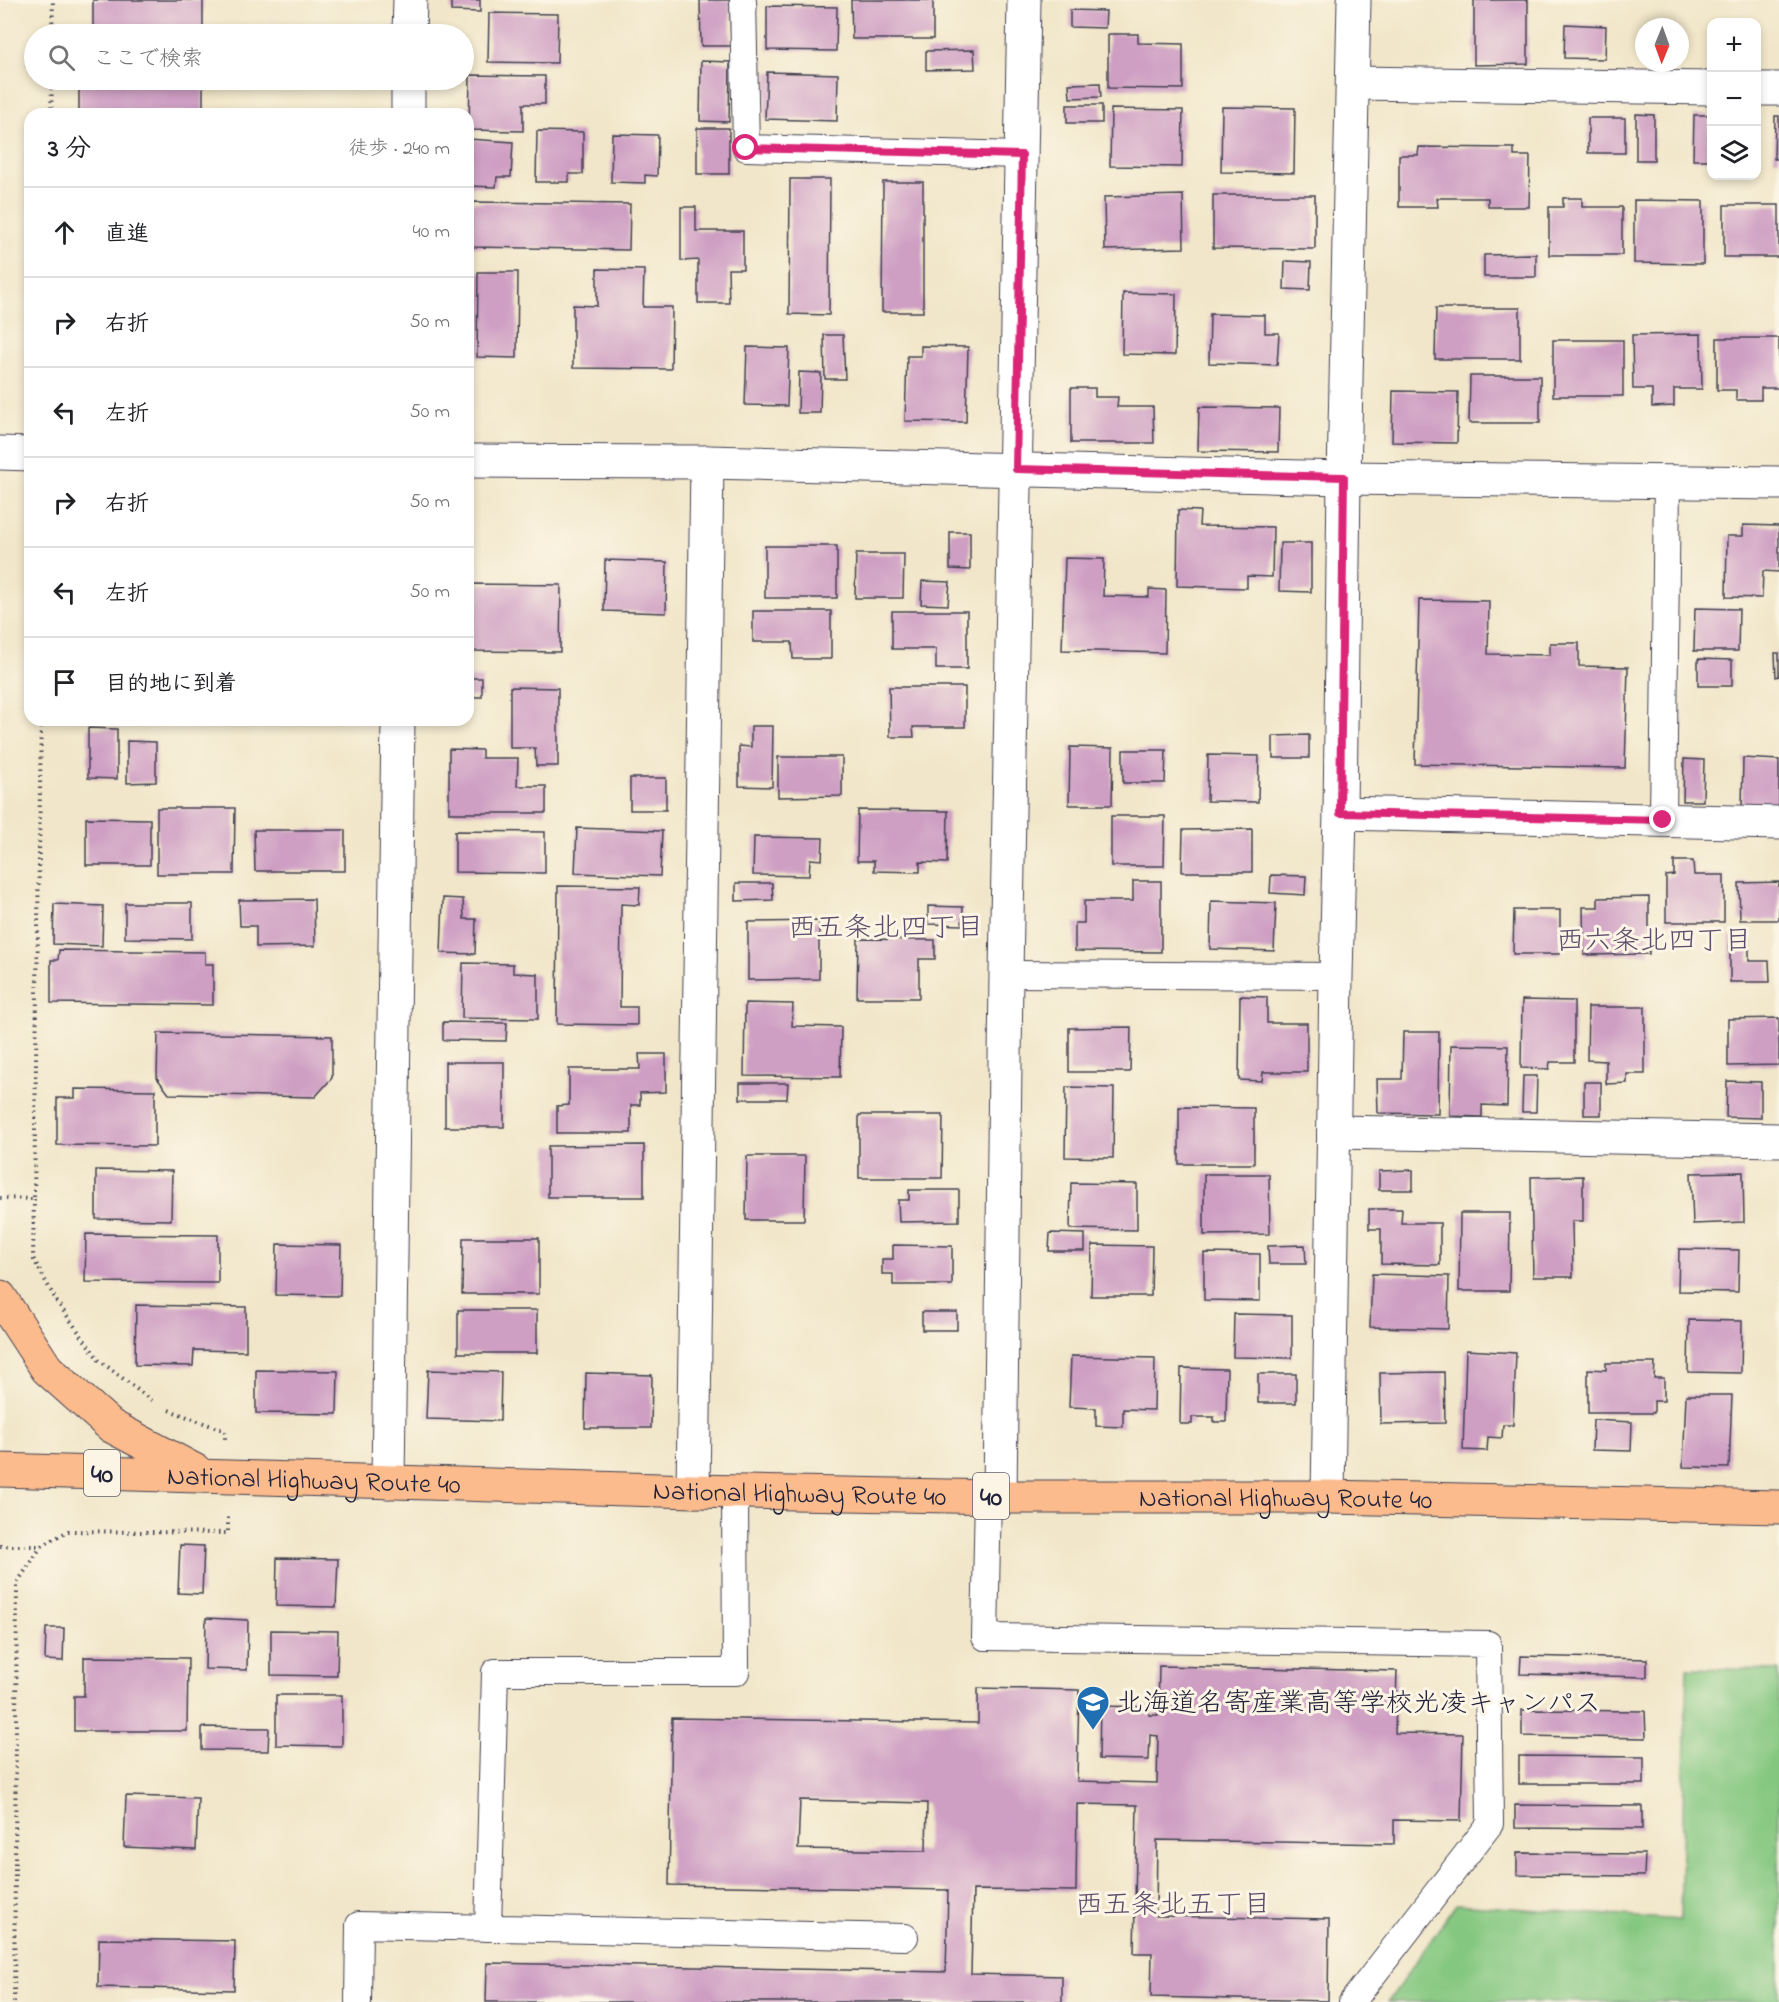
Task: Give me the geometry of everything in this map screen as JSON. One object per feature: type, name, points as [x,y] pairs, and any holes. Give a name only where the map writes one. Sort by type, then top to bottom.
[{"type":"highway","points":[[0,1297],[47,1369],[111,1426],[203,1475]]},
{"type":"highway","name":"National Highway Route 40","points":[[0,1470],[693,1491],[994,1496],[1328,1497],[1779,1507]]},
{"type":"street","points":[[409,24],[410,0]]},
{"type":"street","points":[[994,1496],[1024,0]]},
{"type":"street","points":[[1328,1497],[1335,976],[1340,813],[1354,0]]},
{"type":"street","points":[[1353,83],[1707,88]]},
{"type":"street","points":[[1761,89],[1779,89]]},
{"type":"street","points":[[408,90],[408,108]]},
{"type":"street","points":[[0,453],[24,454]]},
{"type":"street","points":[[474,461],[707,462],[1344,477],[1779,483]]},
{"type":"street","points":[[693,1491],[707,462]]},
{"type":"street","points":[[388,1482],[398,726]]},
{"type":"street","points":[[1340,813],[1779,823]]},
{"type":"street","points":[[1334,1132],[1779,1140]]},
{"type":"lane","points":[[743,0],[746,148],[1022,155]]},
{"type":"lane","points":[[1663,820],[1667,482]]},
{"type":"lane","points":[[1006,974],[1335,976]]},
{"type":"lane","points":[[488,1928],[495,1672],[736,1672],[735,1491]]},
{"type":"lane","points":[[994,1496],[985,1637],[1488,1644],[1490,1824],[1352,2002]]},
{"type":"lane","points":[[358,2002],[359,1925],[905,1936]]},
{"type":"path","points":[[52,24],[53,0]]},
{"type":"path","points":[[51,108],[52,90]]},
{"type":"path","points":[[0,1198],[34,1199],[41,726]]},
{"type":"path","points":[[14,2002],[17,1583],[42,1546]]},
{"type":"green space","points":[[1687,1668],[1779,1670],[1779,2002],[1388,2002],[1456,1904],[1680,1920]]},
{"type":"building","points":[[93,0],[203,0],[203,24],[93,24]]},
{"type":"building","points":[[451,0],[480,0],[480,12],[451,11]]},
{"type":"building","points":[[700,0],[730,0],[731,46],[701,46]]},
{"type":"building","points":[[851,0],[933,0],[933,39],[852,39]]},
{"type":"building","points":[[1474,0],[1528,0],[1528,64],[1474,65]]},
{"type":"building","points":[[767,6],[837,7],[836,51],[767,50]]},
{"type":"building","points":[[1070,10],[1106,11],[1105,28],[1070,27]]},
{"type":"building","points":[[489,13],[558,14],[557,63],[488,62]]},
{"type":"building","points":[[1565,24],[1606,26],[1605,59],[1564,58]]},
{"type":"building","points":[[1108,34],[1138,34],[1138,43],[1183,44],[1183,89],[1108,88]]},
{"type":"building","points":[[974,50],[975,69],[926,70],[926,51]]},
{"type":"building","points":[[701,61],[730,62],[729,122],[700,121]]},
{"type":"building","points":[[767,72],[838,74],[837,121],[765,119]]},
{"type":"building","points":[[474,75],[545,76],[545,104],[523,104],[523,131],[474,130],[474,108],[469,108],[470,90],[474,90]]},
{"type":"building","points":[[1100,83],[1101,97],[1070,98],[1069,84]]},
{"type":"building","points":[[79,90],[203,90],[203,108],[79,108]]},
{"type":"building","points":[[1067,105],[1102,105],[1102,123],[1067,123]]},
{"type":"building","points":[[1222,107],[1295,108],[1294,173],[1221,172]]},
{"type":"building","points":[[1111,109],[1183,110],[1182,167],[1110,166]]},
{"type":"building","points":[[1636,114],[1654,115],[1654,160],[1636,160]]},
{"type":"building","points":[[1694,115],[1707,115],[1707,160],[1693,160]]},
{"type":"building","points":[[1775,116],[1779,116],[1779,159],[1774,159]]},
{"type":"building","points":[[1588,118],[1625,118],[1625,153],[1588,153]]},
{"type":"building","points":[[697,128],[729,128],[729,174],[697,174]]},
{"type":"building","points":[[537,131],[583,132],[583,174],[569,174],[569,182],[536,182]]},
{"type":"building","points":[[612,134],[658,135],[657,176],[645,175],[645,183],[611,182]]},
{"type":"building","points":[[474,139],[513,142],[511,177],[497,177],[496,187],[474,186]]},
{"type":"building","points":[[1419,147],[1514,148],[1514,156],[1530,156],[1529,207],[1488,207],[1488,198],[1437,198],[1438,207],[1399,207],[1399,155],[1418,155]]},
{"type":"building","points":[[790,179],[830,179],[829,315],[789,314]]},
{"type":"building","points":[[883,182],[923,182],[923,312],[882,312]]},
{"type":"building","points":[[1183,195],[1184,248],[1105,250],[1104,197]]},
{"type":"building","points":[[1213,195],[1315,195],[1315,249],[1213,248]]},
{"type":"building","points":[[1563,198],[1582,198],[1582,207],[1622,207],[1622,255],[1549,255],[1549,207],[1563,207]]},
{"type":"building","points":[[1634,200],[1703,201],[1703,264],[1634,263]]},
{"type":"building","points":[[474,202],[630,204],[629,250],[474,247]]},
{"type":"building","points":[[1724,205],[1779,205],[1779,257],[1724,257]]},
{"type":"building","points":[[681,207],[696,207],[696,231],[743,231],[743,269],[728,269],[729,303],[698,303],[698,260],[681,261]]},
{"type":"building","points":[[1536,254],[1536,277],[1484,277],[1484,255]]},
{"type":"building","points":[[1285,261],[1311,262],[1310,290],[1284,289]]},
{"type":"building","points":[[597,269],[644,270],[643,307],[672,307],[671,369],[573,368],[573,305],[597,306]]},
{"type":"building","points":[[478,272],[518,272],[517,358],[477,357]]},
{"type":"building","points":[[1123,293],[1176,294],[1175,355],[1122,354]]},
{"type":"building","points":[[1436,308],[1520,308],[1520,359],[1435,359]]},
{"type":"building","points":[[1210,314],[1265,315],[1265,333],[1279,333],[1277,365],[1209,363]]},
{"type":"building","points":[[1701,334],[1702,389],[1674,389],[1674,406],[1652,407],[1652,389],[1633,389],[1632,335]]},
{"type":"building","points":[[824,335],[843,335],[845,379],[825,379]]},
{"type":"building","points":[[1717,338],[1779,338],[1779,388],[1761,388],[1761,400],[1736,400],[1736,390],[1717,390]]},
{"type":"building","points":[[1553,340],[1623,340],[1623,396],[1553,396]]},
{"type":"building","points":[[921,346],[968,347],[966,422],[905,421],[907,356],[921,356]]},
{"type":"building","points":[[747,347],[789,348],[787,406],[745,405]]},
{"type":"building","points":[[799,372],[821,373],[820,413],[798,413]]},
{"type":"building","points":[[1470,376],[1540,376],[1540,423],[1469,423]]},
{"type":"building","points":[[1071,388],[1095,388],[1095,397],[1118,397],[1117,407],[1153,407],[1154,443],[1071,443]]},
{"type":"building","points":[[1393,391],[1458,392],[1457,443],[1392,442]]},
{"type":"building","points":[[1199,407],[1279,408],[1278,452],[1198,451]]},
{"type":"building","points":[[1178,510],[1200,511],[1199,526],[1273,527],[1272,577],[1247,576],[1247,588],[1177,586]]},
{"type":"building","points":[[1743,525],[1779,526],[1779,572],[1763,571],[1762,598],[1726,597],[1727,536],[1743,536]]},
{"type":"building","points":[[950,532],[970,532],[970,570],[950,569]]},
{"type":"building","points":[[1280,543],[1311,543],[1311,592],[1279,591]]},
{"type":"building","points":[[765,546],[837,546],[837,598],[765,598]]},
{"type":"building","points":[[856,554],[904,554],[903,598],[855,598]]},
{"type":"building","points":[[1065,558],[1104,559],[1103,596],[1149,597],[1149,589],[1166,590],[1165,653],[1062,650]]},
{"type":"building","points":[[605,560],[667,562],[666,613],[604,611]]},
{"type":"building","points":[[922,581],[950,582],[948,605],[921,604]]},
{"type":"building","points":[[474,584],[561,585],[560,652],[474,651]]},
{"type":"building","points":[[1419,600],[1489,601],[1488,654],[1550,655],[1550,643],[1579,643],[1579,666],[1628,667],[1625,768],[1415,764]]},
{"type":"building","points":[[1695,608],[1739,609],[1738,651],[1694,651]]},
{"type":"building","points":[[753,611],[831,611],[831,659],[793,659],[792,642],[753,642]]},
{"type":"building","points":[[892,611],[967,611],[967,669],[936,669],[936,649],[892,649]]},
{"type":"building","points":[[1775,653],[1779,653],[1779,676],[1776,677]]},
{"type":"building","points":[[1698,659],[1732,660],[1732,686],[1698,686]]},
{"type":"building","points":[[474,678],[482,678],[482,697],[474,697]]},
{"type":"building","points":[[510,687],[558,688],[558,766],[536,766],[535,748],[510,748]]},
{"type":"building","points":[[889,687],[965,687],[965,727],[913,727],[914,737],[890,737]]},
{"type":"building","points":[[751,726],[773,726],[772,787],[739,786],[739,746],[751,747]]},
{"type":"building","points":[[88,728],[117,729],[117,779],[88,778]]},
{"type":"building","points":[[1309,735],[1309,758],[1273,758],[1273,736]]},
{"type":"building","points":[[127,741],[156,742],[156,782],[127,783]]},
{"type":"building","points":[[1070,747],[1113,748],[1112,805],[1069,805]]},
{"type":"building","points":[[449,749],[482,750],[482,758],[518,758],[517,786],[546,786],[546,813],[449,813]]},
{"type":"building","points":[[1123,750],[1166,750],[1165,783],[1123,783]]},
{"type":"building","points":[[1208,755],[1259,756],[1258,802],[1207,801]]},
{"type":"building","points":[[778,757],[842,757],[842,796],[778,797]]},
{"type":"building","points":[[1743,758],[1779,760],[1779,808],[1742,807]]},
{"type":"building","points":[[1684,759],[1704,760],[1703,801],[1683,801]]},
{"type":"building","points":[[630,778],[666,778],[666,810],[630,810]]},
{"type":"building","points":[[157,808],[235,808],[234,874],[157,874]]},
{"type":"building","points":[[858,810],[948,811],[947,863],[920,862],[920,872],[874,871],[874,861],[857,861]]},
{"type":"building","points":[[1111,816],[1165,816],[1164,866],[1111,866]]},
{"type":"building","points":[[86,818],[150,819],[150,865],[86,865]]},
{"type":"building","points":[[577,828],[662,831],[660,876],[575,873]]},
{"type":"building","points":[[1252,829],[1252,872],[1182,872],[1183,830]]},
{"type":"building","points":[[254,830],[345,830],[345,871],[255,871]]},
{"type":"building","points":[[455,831],[545,832],[545,873],[455,872]]},
{"type":"building","points":[[754,837],[823,838],[822,860],[810,859],[809,876],[753,875]]},
{"type":"building","points":[[1674,861],[1693,861],[1694,875],[1724,875],[1724,922],[1666,922],[1666,876],[1674,875]]},
{"type":"building","points":[[1271,875],[1306,876],[1305,895],[1270,893]]},
{"type":"building","points":[[1133,881],[1161,881],[1161,952],[1075,951],[1075,923],[1084,923],[1084,901],[1133,901]]},
{"type":"building","points":[[1779,882],[1779,920],[1740,920],[1739,883]]},
{"type":"building","points":[[736,883],[772,883],[773,900],[736,901]]},
{"type":"building","points":[[558,886],[640,887],[639,905],[621,904],[620,1007],[637,1007],[637,1025],[557,1024]]},
{"type":"building","points":[[1649,897],[1649,954],[1584,955],[1583,907],[1598,907],[1598,898]]},
{"type":"building","points":[[443,898],[463,899],[464,919],[476,919],[475,954],[441,953]]},
{"type":"building","points":[[314,899],[315,946],[256,947],[256,926],[240,926],[239,900]]},
{"type":"building","points":[[1211,901],[1276,903],[1274,951],[1210,949]]},
{"type":"building","points":[[125,903],[192,903],[192,939],[125,938]]},
{"type":"building","points":[[54,904],[103,906],[102,946],[53,944]]},
{"type":"building","points":[[928,906],[963,907],[962,925],[928,924]]},
{"type":"building","points":[[1514,910],[1560,910],[1560,954],[1513,954]]},
{"type":"building","points":[[819,921],[819,979],[748,980],[748,922]]},
{"type":"building","points":[[1730,936],[1749,936],[1749,961],[1769,961],[1770,982],[1730,982]]},
{"type":"building","points":[[858,939],[935,940],[935,959],[919,959],[919,998],[857,998]]},
{"type":"building","points":[[59,950],[205,952],[205,964],[213,964],[213,1005],[51,1003],[51,960],[58,960]]},
{"type":"building","points":[[463,963],[513,964],[513,973],[538,974],[538,1019],[462,1018]]},
{"type":"building","points":[[1240,996],[1267,997],[1267,1023],[1307,1023],[1307,1072],[1263,1072],[1262,1081],[1239,1080]]},
{"type":"building","points":[[1522,1000],[1574,1001],[1574,1062],[1550,1062],[1549,1069],[1521,1068]]},
{"type":"building","points":[[745,1003],[793,1004],[792,1026],[841,1027],[840,1077],[744,1076]]},
{"type":"building","points":[[1588,1007],[1645,1007],[1645,1074],[1627,1074],[1627,1083],[1606,1084],[1606,1061],[1587,1060]]},
{"type":"building","points":[[1779,1018],[1779,1065],[1728,1066],[1728,1019]]},
{"type":"building","points":[[443,1022],[507,1023],[506,1041],[443,1040]]},
{"type":"building","points":[[1131,1027],[1130,1072],[1069,1072],[1069,1028]]},
{"type":"building","points":[[1403,1032],[1439,1032],[1438,1114],[1378,1113],[1377,1079],[1402,1079]]},
{"type":"building","points":[[158,1033],[332,1036],[332,1078],[315,1097],[169,1094],[157,1078]]},
{"type":"building","points":[[1451,1045],[1508,1046],[1507,1106],[1482,1105],[1482,1117],[1450,1116]]},
{"type":"building","points":[[639,1054],[666,1054],[666,1092],[640,1093],[640,1105],[631,1105],[631,1133],[557,1133],[557,1106],[569,1105],[569,1069],[640,1069]]},
{"type":"building","points":[[445,1062],[504,1062],[504,1127],[445,1127]]},
{"type":"building","points":[[1523,1076],[1537,1076],[1536,1112],[1522,1112]]},
{"type":"building","points":[[1727,1081],[1761,1082],[1761,1118],[1726,1117]]},
{"type":"building","points":[[1584,1082],[1601,1082],[1601,1115],[1584,1115]]},
{"type":"building","points":[[740,1083],[788,1083],[787,1099],[740,1099]]},
{"type":"building","points":[[1066,1087],[1114,1088],[1113,1158],[1065,1157]]},
{"type":"building","points":[[75,1089],[155,1090],[155,1146],[57,1145],[57,1098],[75,1098]]},
{"type":"building","points":[[1179,1107],[1254,1108],[1254,1164],[1179,1164]]},
{"type":"building","points":[[859,1115],[943,1115],[942,1178],[859,1178]]},
{"type":"building","points":[[644,1145],[644,1197],[548,1197],[548,1146]]},
{"type":"building","points":[[747,1156],[805,1156],[804,1220],[746,1220]]},
{"type":"building","points":[[96,1170],[172,1171],[171,1220],[96,1219]]},
{"type":"building","points":[[1413,1170],[1413,1190],[1379,1190],[1379,1171]]},
{"type":"building","points":[[1743,1172],[1744,1222],[1693,1224],[1691,1173]]},
{"type":"building","points":[[1204,1174],[1269,1174],[1270,1234],[1204,1235]]},
{"type":"building","points":[[1583,1176],[1583,1221],[1572,1221],[1573,1277],[1533,1277],[1531,1177]]},
{"type":"building","points":[[1071,1183],[1137,1184],[1137,1230],[1070,1229]]},
{"type":"building","points":[[909,1190],[959,1190],[959,1221],[899,1222],[898,1200],[909,1200]]},
{"type":"building","points":[[1369,1209],[1402,1209],[1401,1223],[1440,1223],[1440,1265],[1381,1264],[1381,1229],[1369,1229]]},
{"type":"building","points":[[1460,1213],[1510,1213],[1509,1291],[1459,1291]]},
{"type":"building","points":[[1050,1233],[1085,1234],[1085,1251],[1049,1251]]},
{"type":"building","points":[[86,1234],[218,1235],[218,1283],[85,1282]]},
{"type":"building","points":[[463,1238],[539,1238],[539,1294],[462,1294]]},
{"type":"building","points":[[277,1244],[341,1245],[340,1296],[276,1295]]},
{"type":"building","points":[[893,1245],[952,1246],[952,1285],[893,1285],[893,1274],[882,1274],[882,1259],[893,1259]]},
{"type":"building","points":[[1092,1245],[1152,1246],[1151,1296],[1091,1296]]},
{"type":"building","points":[[1305,1245],[1306,1264],[1269,1264],[1268,1246]]},
{"type":"building","points":[[1679,1249],[1739,1250],[1738,1292],[1678,1291]]},
{"type":"building","points":[[1204,1253],[1260,1254],[1260,1301],[1204,1300]]},
{"type":"building","points":[[1372,1274],[1449,1276],[1448,1329],[1370,1327]]},
{"type":"building","points":[[136,1305],[246,1307],[246,1351],[194,1350],[193,1366],[135,1365]]},
{"type":"building","points":[[458,1310],[537,1310],[537,1353],[458,1353]]},
{"type":"building","points":[[922,1312],[957,1312],[957,1330],[922,1330]]},
{"type":"building","points":[[1234,1314],[1292,1315],[1292,1358],[1233,1357]]},
{"type":"building","points":[[1689,1320],[1742,1321],[1741,1373],[1688,1372]]},
{"type":"building","points":[[1466,1350],[1516,1353],[1513,1425],[1503,1425],[1502,1438],[1488,1437],[1487,1451],[1463,1450]]},
{"type":"building","points":[[1071,1356],[1155,1358],[1154,1410],[1123,1409],[1123,1427],[1096,1426],[1096,1408],[1069,1407]]},
{"type":"building","points":[[1606,1363],[1655,1363],[1654,1378],[1664,1378],[1664,1401],[1654,1401],[1654,1413],[1588,1413],[1588,1369],[1606,1370]]},
{"type":"building","points":[[1181,1368],[1227,1369],[1226,1422],[1214,1422],[1214,1417],[1192,1417],[1192,1424],[1180,1424]]},
{"type":"building","points":[[256,1370],[338,1371],[337,1414],[256,1413]]},
{"type":"building","points":[[428,1370],[501,1372],[500,1421],[426,1419]]},
{"type":"building","points":[[1444,1372],[1445,1423],[1381,1424],[1380,1373]]},
{"type":"building","points":[[586,1373],[652,1375],[651,1428],[585,1428]]},
{"type":"building","points":[[1258,1374],[1296,1374],[1296,1403],[1258,1403]]},
{"type":"building","points":[[1686,1395],[1732,1395],[1729,1468],[1683,1467]]},
{"type":"building","points":[[1593,1420],[1632,1422],[1631,1451],[1592,1450]]},
{"type":"building","points":[[180,1545],[204,1546],[202,1594],[178,1593]]},
{"type":"building","points":[[277,1558],[338,1559],[336,1607],[276,1606]]},
{"type":"building","points":[[206,1618],[248,1620],[247,1670],[205,1669]]},
{"type":"building","points":[[46,1628],[64,1628],[63,1661],[45,1660]]},
{"type":"building","points":[[271,1630],[338,1631],[337,1676],[271,1675]]},
{"type":"building","points":[[1521,1656],[1647,1659],[1647,1677],[1520,1674]]},
{"type":"building","points":[[84,1657],[188,1658],[187,1731],[74,1731],[74,1696],[84,1696]]},
{"type":"building","points":[[1159,1666],[1397,1671],[1395,1733],[1463,1734],[1461,1821],[1394,1820],[1394,1844],[1157,1840],[1156,1916],[1329,1919],[1328,2001],[1151,1997],[1152,1953],[1134,1953],[1137,1805],[1077,1804],[1076,1891],[973,1890],[971,1974],[1062,1976],[1062,2002],[486,2002],[487,1963],[946,1972],[948,1890],[669,1885],[672,1718],[978,1723],[978,1688],[1079,1690],[1077,1781],[1157,1783],[1158,1736],[1150,1735],[1149,1760],[1099,1759],[1100,1706],[1149,1707],[1149,1715],[1158,1715]],"holes":[[[800,1800],[927,1803],[926,1851],[798,1849]]]},
{"type":"building","points":[[276,1695],[342,1695],[342,1746],[276,1745]]},
{"type":"building","points":[[1522,1710],[1645,1711],[1646,1738],[1522,1736]]},
{"type":"building","points":[[202,1727],[269,1728],[268,1751],[202,1750]]},
{"type":"building","points":[[1519,1756],[1644,1757],[1644,1784],[1519,1784]]},
{"type":"building","points":[[126,1796],[198,1798],[196,1850],[124,1847]]},
{"type":"building","points":[[1515,1805],[1642,1806],[1642,1829],[1515,1828]]},
{"type":"building","points":[[1517,1853],[1645,1854],[1644,1876],[1517,1875]]},
{"type":"building","points":[[99,1939],[235,1941],[234,1990],[98,1987]]},
{"type":"place","name":"北海道名寄産業高等学校光凌キャンパス","points":[[1093,1731]]},
{"type":"district","name":"西五条北四丁目","points":[[886,926]]},
{"type":"district","name":"西六条北四丁目","points":[[1654,939]]},
{"type":"district","name":"西五条北五丁目","points":[[1173,1903]]},
{"type":"route","points":[[746,148],[1022,155],[1016,469],[1344,477],[1340,813],[1663,820]]}]
